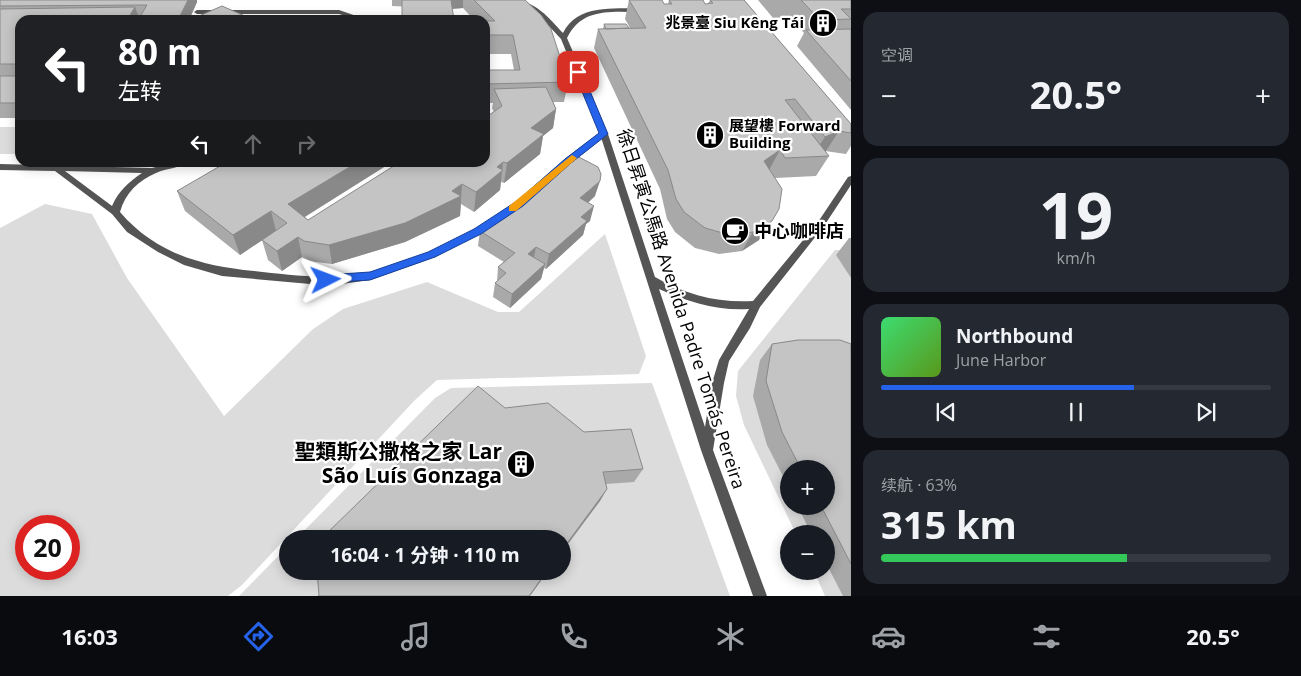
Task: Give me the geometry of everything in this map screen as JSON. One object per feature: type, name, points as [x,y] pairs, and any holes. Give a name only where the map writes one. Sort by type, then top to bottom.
[{"type":"street","name":"徐日昇寅公馬路 Avenida Padre Tomás Pereira","points":[[515,0],[537,10],[564,38],[604,134],[707,450],[760,596]]},
{"type":"street","points":[[564,38],[567,29],[576,18],[583,15],[601,11],[651,10]]},
{"type":"street","points":[[199,15],[200,12],[339,12],[349,15]]},
{"type":"street","points":[[268,12],[274,15]]},
{"type":"street","points":[[58,170],[115,212],[130,230],[161,250],[187,263],[222,272],[310,280],[342,280],[370,276],[432,254],[477,231],[520,204],[568,161],[604,134]]},
{"type":"street","points":[[0,168],[152,171],[167,167]]},
{"type":"street","points":[[115,212],[118,199],[131,184],[152,171]]},
{"type":"street","points":[[707,450],[718,383],[724,360],[756,305],[821,224],[851,179]]},
{"type":"street","points":[[651,279],[669,290],[705,302],[733,307],[756,305]]},
{"type":"shaded area","points":[[0,127],[15,127],[15,154],[0,154]]},
{"type":"shaded area","points":[[45,204],[92,214],[127,278],[224,416],[313,329],[343,309],[427,282],[498,312],[519,312],[605,234],[646,356],[639,374],[437,380],[415,400],[293,530],[279,530],[279,545],[242,585],[228,596],[0,596],[0,228]]},
{"type":"shaded area","points":[[835,250],[851,250],[851,596],[825,596],[818,580],[835,580],[835,525],[792,525],[787,515],[835,515],[835,460],[780,460],[780,500],[744,425],[736,396],[738,371]]},
{"type":"shaded area","points":[[652,383],[730,596],[239,596],[279,555],[279,580],[571,580],[571,530],[305,530],[435,398],[451,388]]},
{"type":"building","points":[[0,0],[188,0],[180,15],[141,15],[147,5],[0,6]]},
{"type":"building","points":[[402,0],[451,0],[453,15],[402,15]]},
{"type":"building","points":[[474,0],[525,0],[541,15],[551,29],[568,82],[490,84],[490,70],[520,70],[513,35],[490,35],[490,21],[495,21]]},
{"type":"building","name":"展望樓 Forward Building","points":[[629,0],[662,0],[664,4],[672,4],[669,0],[703,0],[705,4],[713,3],[710,0],[744,0],[851,124],[851,133],[839,131],[825,137],[795,99],[785,100],[829,156],[785,158],[780,150],[764,161],[782,189],[779,209],[772,221],[753,232],[730,235],[705,228],[684,212],[676,199],[668,170],[598,29],[646,28]]},
{"type":"building","points":[[801,0],[851,0],[851,9],[841,9],[851,19],[820,20]]},
{"type":"building","points":[[222,6],[243,15],[201,15]]},
{"type":"building","points":[[135,7],[130,15],[15,15],[15,64],[0,64],[0,9]]},
{"type":"building","points":[[604,24],[626,24],[629,28],[606,29]]},
{"type":"building","points":[[851,29],[851,81],[806,30]]},
{"type":"building","points":[[0,76],[15,76],[15,103],[0,103]]},
{"type":"building","points":[[546,87],[556,109],[531,128],[544,134],[507,163],[503,162],[497,167],[503,170],[476,192],[462,184],[452,191],[461,196],[405,223],[329,245],[304,241],[298,237],[277,251],[262,240],[287,223],[271,211],[233,235],[177,191],[218,167],[350,167],[288,204],[308,220],[392,167],[490,167],[490,114],[502,106],[494,89]]},
{"type":"building","points":[[573,154],[598,167],[601,174],[600,181],[580,198],[594,206],[581,217],[587,221],[549,254],[536,247],[528,254],[545,264],[512,294],[495,283],[506,273],[498,267],[515,253],[480,231],[518,207],[535,193]]},
{"type":"building","points":[[798,340],[840,340],[851,344],[851,564],[835,533],[835,525],[831,525],[826,515],[835,515],[835,460],[796,460],[782,432],[766,381],[772,344]]},
{"type":"building","name":"聖類斯公撒格之家 Lar São Luís Gonzaga","points":[[478,386],[505,408],[548,403],[584,432],[631,429],[643,469],[603,472],[607,489],[571,538],[571,530],[330,530]]},
{"type":"building","points":[[318,580],[541,580],[529,596],[319,595]]},
{"type":"slow traffic","points":[[513,208],[572,158]]},
{"type":"place","name":"兆景臺 Siu Kêng Tái","points":[[823,23]]},
{"type":"place","name":"展望樓 Forward Building","points":[[710,135]]},
{"type":"place","name":"中心咖啡店","points":[[735,231]]},
{"type":"place","name":"聖類斯公撒格之家 Lar São Luís Gonzaga","points":[[521,464]]},
{"type":"route","points":[[326,280],[370,276],[432,254],[477,231],[520,204],[568,161],[604,134],[578,72]]}]
